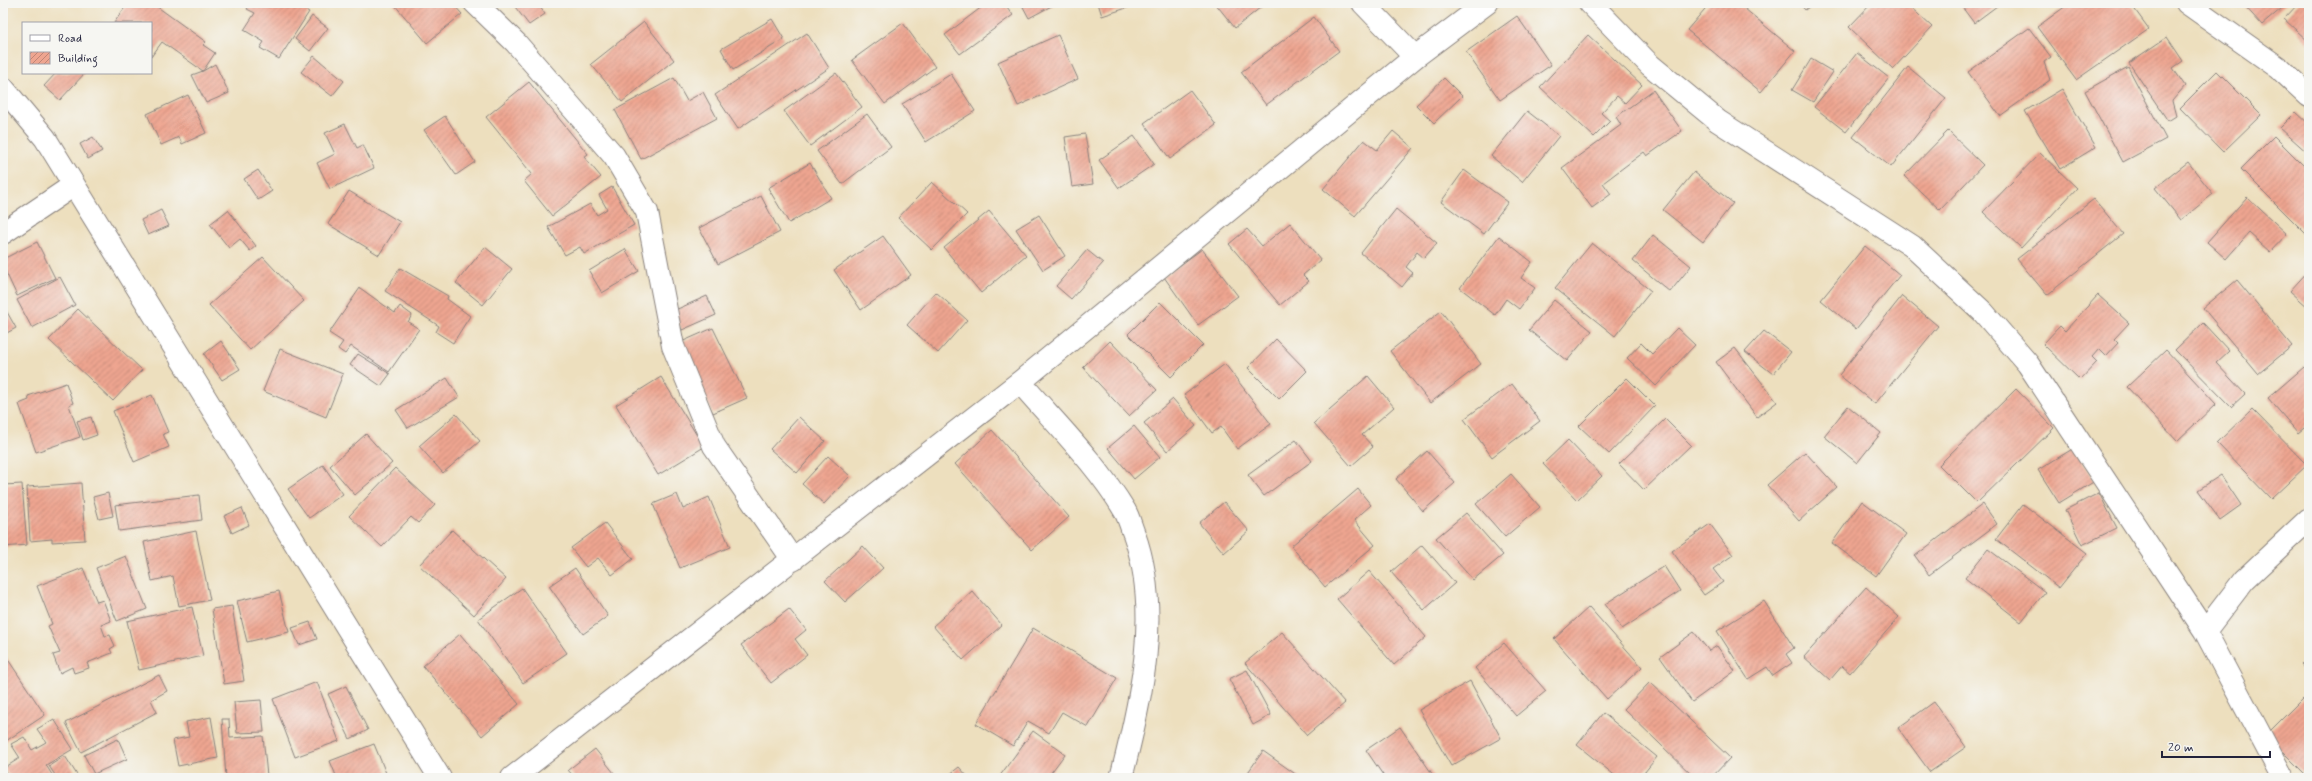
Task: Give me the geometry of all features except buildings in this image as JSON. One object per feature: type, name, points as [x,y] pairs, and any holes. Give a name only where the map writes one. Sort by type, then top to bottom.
[{"type":"street","points":[[475,3],[516,43],[614,156],[647,212],[673,346],[714,446],[793,560]]},
{"type":"street","points":[[1363,3],[1415,56]]},
{"type":"street","points":[[512,778],[1020,382],[1415,56],[1487,3]]},
{"type":"street","points":[[1590,3],[1650,65],[1718,121],[1912,246],[1983,312],[2028,364],[2205,632],[2282,778]]},
{"type":"street","points":[[2187,3],[2279,68],[2309,96]]},
{"type":"street","points":[[3,88],[45,138],[440,778]]},
{"type":"street","points":[[3,233],[74,185]]},
{"type":"street","points":[[1020,382],[1093,466],[1126,512],[1141,554],[1147,608],[1145,661],[1121,778]]},
{"type":"street","points":[[2205,632],[2244,580],[2309,519]]}]
